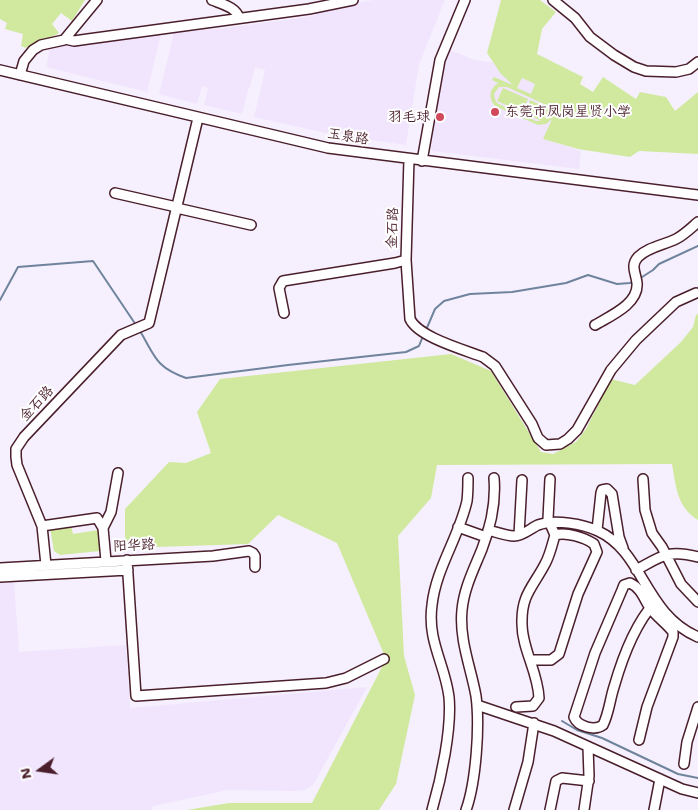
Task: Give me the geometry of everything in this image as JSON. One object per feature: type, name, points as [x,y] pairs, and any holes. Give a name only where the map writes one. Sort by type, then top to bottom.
[{"type":"street","points":[[65,39],[97,0]]},
{"type":"street","points":[[212,0],[235,11],[239,18]]},
{"type":"street","points":[[20,75],[24,61],[41,44],[65,39],[88,39],[308,9],[353,0]]},
{"type":"street","points":[[422,161],[440,60],[465,0]]},
{"type":"street","points":[[553,0],[575,18],[590,36],[614,55],[634,67],[646,71],[676,72],[688,69],[698,62]]},
{"type":"street","name":"玉泉路","points":[[0,70],[328,148],[698,196]]},
{"type":"street","name":"金石路","points":[[46,565],[42,526],[17,465],[16,449],[121,335],[149,323],[198,118]]},
{"type":"street","name":"金石路","points":[[284,313],[278,288],[283,282],[406,260],[409,160]]},
{"type":"street","points":[[115,193],[250,225]]},
{"type":"street","points":[[595,325],[620,311],[634,294],[636,279],[633,267],[643,253],[677,238],[698,222]]},
{"type":"street","points":[[406,260],[410,319],[415,328],[483,357],[495,366],[532,424],[538,438],[546,445],[564,442],[577,430],[611,370],[636,340],[676,302],[696,293]]},
{"type":"street","points":[[106,561],[104,528],[111,512],[118,473]]},
{"type":"street","points":[[432,810],[439,786],[449,708],[448,690],[436,652],[431,627],[432,604],[437,581],[467,501],[468,478]]},
{"type":"street","points":[[466,810],[471,790],[476,749],[477,705],[462,632],[462,610],[467,586],[487,533],[494,501],[494,478]]},
{"type":"street","points":[[516,707],[533,706],[538,698],[531,660],[523,636],[522,613],[527,591],[548,557],[555,535],[548,519],[550,478]]},
{"type":"street","points":[[643,479],[648,524],[652,533],[666,554],[681,584],[698,602]]},
{"type":"street","points":[[519,535],[522,480]]},
{"type":"street","points":[[597,530],[601,493],[602,490],[607,489],[612,494],[619,537],[625,553]]},
{"type":"street","points":[[42,526],[97,518],[104,528]]},
{"type":"street","points":[[458,527],[512,536],[519,535],[536,526],[550,523],[575,525],[597,530],[612,539],[625,553],[636,570],[652,604],[674,622],[698,637]]},
{"type":"street","points":[[531,660],[551,660],[559,654],[578,594],[597,552],[594,544],[590,541],[565,534],[555,535]]},
{"type":"street","name":"阳华路","points":[[0,577],[249,551],[253,552],[255,556],[255,567]]},
{"type":"street","points":[[636,570],[666,554],[672,553],[698,557]]},
{"type":"street","name":"阳华路","points":[[0,568],[106,561],[127,565]]},
{"type":"street","points":[[127,565],[136,696],[326,683],[346,678],[384,659]]},
{"type":"street","points":[[639,740],[647,706],[673,637],[673,632],[652,604],[635,585],[630,583],[624,586],[595,654],[575,712],[576,721],[579,724],[596,728],[603,725],[620,670],[641,621],[652,604]]},
{"type":"street","points":[[477,705],[534,723],[682,789],[698,793]]},
{"type":"street","points":[[684,764],[687,742],[698,707]]},
{"type":"street","points":[[514,810],[528,762],[534,723]]},
{"type":"street","points":[[584,810],[589,780],[588,746]]},
{"type":"street","points":[[550,810],[556,781],[562,778],[589,780]]},
{"type":"street","points":[[654,810],[660,779]]},
{"type":"shaded area","points":[[373,0],[445,0],[419,64],[406,145],[330,134],[254,117],[265,70],[255,67],[242,114],[204,105],[208,88],[202,86],[197,104],[159,94],[174,33],[314,16],[318,10]]},
{"type":"shaded area","points":[[154,32],[161,34],[147,92],[46,67],[51,44]]},
{"type":"shaded area","name":"东莞市凤岗星贤小学","points":[[448,49],[474,60],[495,63],[501,74],[517,87],[522,78],[535,84],[531,94],[538,96],[557,108],[544,139],[581,151],[579,169],[432,151],[430,143]]},
{"type":"shaded area","points":[[14,582],[19,652],[126,645],[130,708],[367,687],[313,785],[305,790],[228,790],[153,806],[152,810],[0,810],[0,583]]},
{"type":"green space","points":[[0,0],[85,0],[72,21],[61,13],[52,24],[59,33],[26,48],[21,46],[23,34],[5,29],[7,23],[0,19]]},
{"type":"green space","points":[[501,0],[540,0],[556,12],[542,29],[537,54],[583,77],[580,84],[593,92],[603,77],[636,99],[640,92],[666,97],[675,111],[698,92],[698,154],[639,151],[630,157],[578,149],[543,139],[552,119],[546,124],[538,125],[495,106],[493,103],[490,94],[498,83],[492,80],[494,77],[513,85],[501,74],[487,53]],"holes":[[[522,78],[535,84],[531,94],[517,88]],[[499,87],[507,87],[546,105],[548,108],[530,100],[525,113],[541,121],[536,121],[497,103],[494,94]]]},
{"type":"green space","points":[[503,88],[528,99],[522,112],[497,101]]},
{"type":"green space","points":[[698,314],[698,520],[691,515],[682,503],[676,488],[672,464],[437,465],[431,498],[398,536],[404,656],[415,695],[396,784],[379,810],[187,810],[229,803],[312,803],[386,659],[337,543],[278,515],[248,544],[125,548],[125,509],[169,462],[186,463],[211,453],[197,412],[220,379],[451,354],[491,371],[541,452],[553,454],[576,442],[586,429],[611,379],[635,385],[681,342],[693,327],[696,315]]},
{"type":"green space","points":[[71,525],[73,534],[98,530],[101,533],[103,548],[100,551],[60,555],[54,551],[50,528]]},
{"type":"waterway","points":[[639,279],[659,264],[698,246]]},
{"type":"waterway","points":[[0,300],[18,267],[93,261],[136,325]]},
{"type":"waterway","points":[[426,330],[435,309],[444,301],[470,294],[512,292],[566,283],[588,275],[617,284],[634,281]]},
{"type":"waterway","points":[[140,331],[157,360],[168,370],[186,378],[406,352],[419,346],[423,336]]},
{"type":"waterway","points":[[562,721],[577,730],[602,738],[678,774],[698,778]]},
{"type":"place","name":"东莞市凤岗星贤小学","points":[[495,112]]},
{"type":"place","name":"羽毛球","points":[[440,117]]}]
